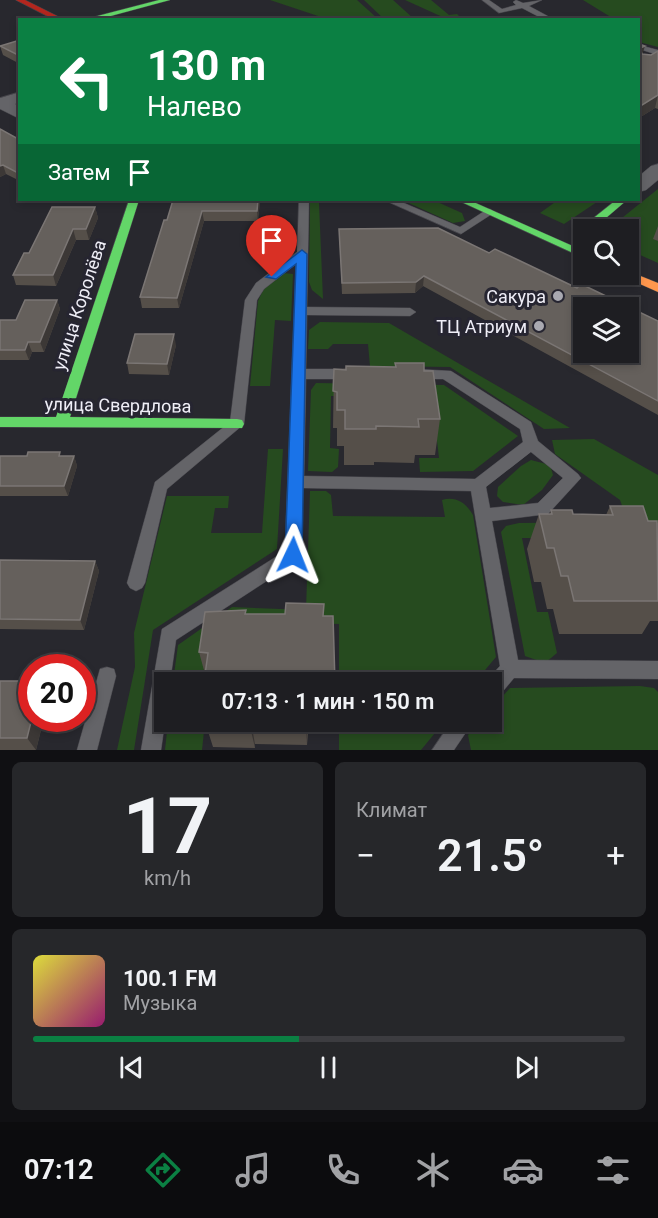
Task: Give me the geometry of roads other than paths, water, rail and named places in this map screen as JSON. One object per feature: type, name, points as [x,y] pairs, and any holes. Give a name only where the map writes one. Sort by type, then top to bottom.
[{"type":"street","points":[[19,0],[58,18]]},
{"type":"street","points":[[93,18],[167,0]]},
{"type":"street","points":[[18,98],[1,103],[18,113]]},
{"type":"street","points":[[640,185],[658,170]]},
{"type":"street","name":"улица Королёва","points":[[61,423],[134,201]]},
{"type":"street","points":[[464,201],[573,250]]},
{"type":"street","points":[[598,219],[621,201]]},
{"type":"street","points":[[564,246],[573,239]]},
{"type":"street","points":[[639,279],[658,288]]},
{"type":"street","name":"улица Свердлова","points":[[0,422],[237,424]]},
{"type":"lane","points":[[485,0],[501,12],[515,2],[539,0]]},
{"type":"lane","points":[[515,2],[548,18]]},
{"type":"lane","points":[[640,48],[656,56]]},
{"type":"lane","points":[[151,750],[168,635],[293,555],[304,201]]},
{"type":"lane","points":[[391,201],[461,231],[490,212]]},
{"type":"lane","points":[[136,583],[160,486],[237,424],[251,300],[260,286],[302,254]]},
{"type":"lane","points":[[302,311],[410,312]]},
{"type":"lane","points":[[299,374],[367,374]]},
{"type":"lane","points":[[401,374],[446,374],[526,426],[531,444],[573,478],[542,509],[483,515]]},
{"type":"lane","points":[[296,482],[478,485],[531,444]]},
{"type":"lane","points":[[478,485],[510,669]]},
{"type":"lane","points":[[502,678],[510,669],[658,670]]},
{"type":"lane","points":[[87,750],[107,676]]},
{"type":"lane","points":[[442,750],[456,732]]},
{"type":"place","name":"Сакура","points":[[558,296]]},
{"type":"place","name":"ТЦ Атриум","points":[[539,326]]}]
